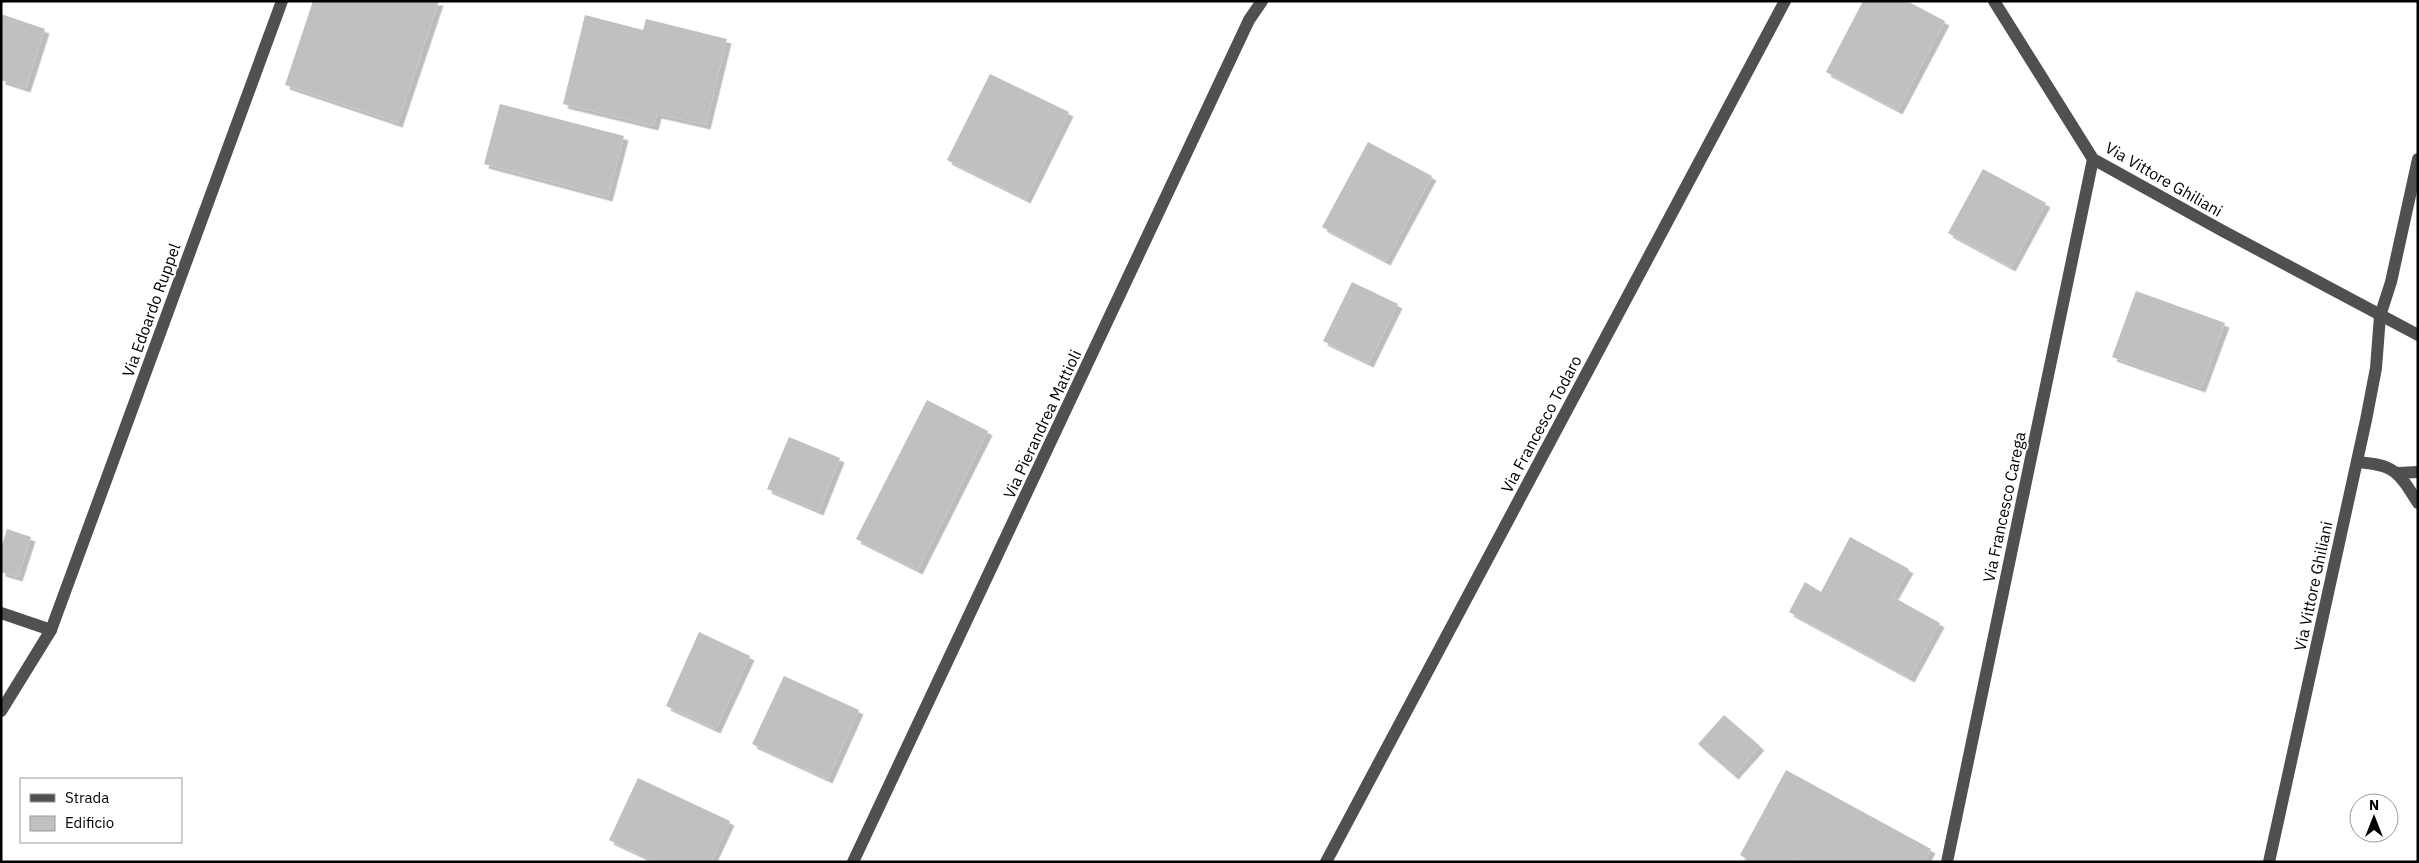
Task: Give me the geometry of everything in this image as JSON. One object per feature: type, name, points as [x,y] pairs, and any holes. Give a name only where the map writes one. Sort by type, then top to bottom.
[{"type":"street","name":"Via Edoardo Ruppel","points":[[1,711],[51,630],[282,1]]},
{"type":"street","name":"Via Pierandrea Mattioli","points":[[853,862],[1249,20],[1262,1]]},
{"type":"street","name":"Via Francesco Todaro","points":[[1326,862],[1785,1]]},
{"type":"street","name":"Via Vittore Ghiliani","points":[[1994,1],[2093,159],[2418,335]]},
{"type":"street","name":"Via Francesco Carega","points":[[1947,862],[2093,159]]},
{"type":"street","points":[[2380,316],[2391,282],[2418,159]]},
{"type":"street","name":"Via Vittore Ghiliani","points":[[2269,862],[2357,462],[2376,368],[2380,316]]},
{"type":"street","points":[[2357,462],[2383,466],[2418,485]]},
{"type":"street","points":[[2398,473],[2418,472]]},
{"type":"street","points":[[2398,473],[2418,503]]},
{"type":"street","points":[[1,613],[51,630]]},
{"type":"building","points":[[313,1],[439,1],[398,123],[285,85]]},
{"type":"building","points":[[1863,1],[1907,1],[1945,21],[1898,110],[1826,72]]},
{"type":"building","points":[[1,14],[45,29],[26,88],[1,80]]},
{"type":"building","points":[[585,15],[643,30],[646,19],[727,39],[706,125],[657,114],[654,126],[563,104]]},
{"type":"building","points":[[990,74],[1069,112],[1026,199],[947,160]]},
{"type":"building","points":[[500,104],[624,136],[608,197],[484,164]]},
{"type":"building","points":[[1368,142],[1432,176],[1386,261],[1322,227]]},
{"type":"building","points":[[1983,169],[2046,203],[2011,267],[1948,233]]},
{"type":"building","points":[[1352,282],[1398,304],[1369,363],[1323,341]]},
{"type":"building","points":[[2136,291],[2225,323],[2201,388],[2112,357]]},
{"type":"building","points":[[927,400],[988,431],[918,570],[856,539]]},
{"type":"building","points":[[789,437],[840,458],[819,511],[767,489]]},
{"type":"building","points":[[7,529],[31,537],[18,577],[1,572],[1,549]]},
{"type":"building","points":[[1850,537],[1909,569],[1893,597],[1940,623],[1910,678],[1789,612],[1805,582],[1821,592]]},
{"type":"building","points":[[699,632],[750,656],[716,729],[666,706]]},
{"type":"building","points":[[784,676],[859,710],[828,779],[752,744]]},
{"type":"building","points":[[1724,715],[1760,746],[1734,775],[1698,744]]},
{"type":"building","points":[[1786,770],[1931,849],[1924,862],[1804,862],[1796,858],[1794,862],[1752,862],[1740,855]]},
{"type":"building","points":[[638,778],[730,821],[711,862],[656,862],[609,840]]}]
